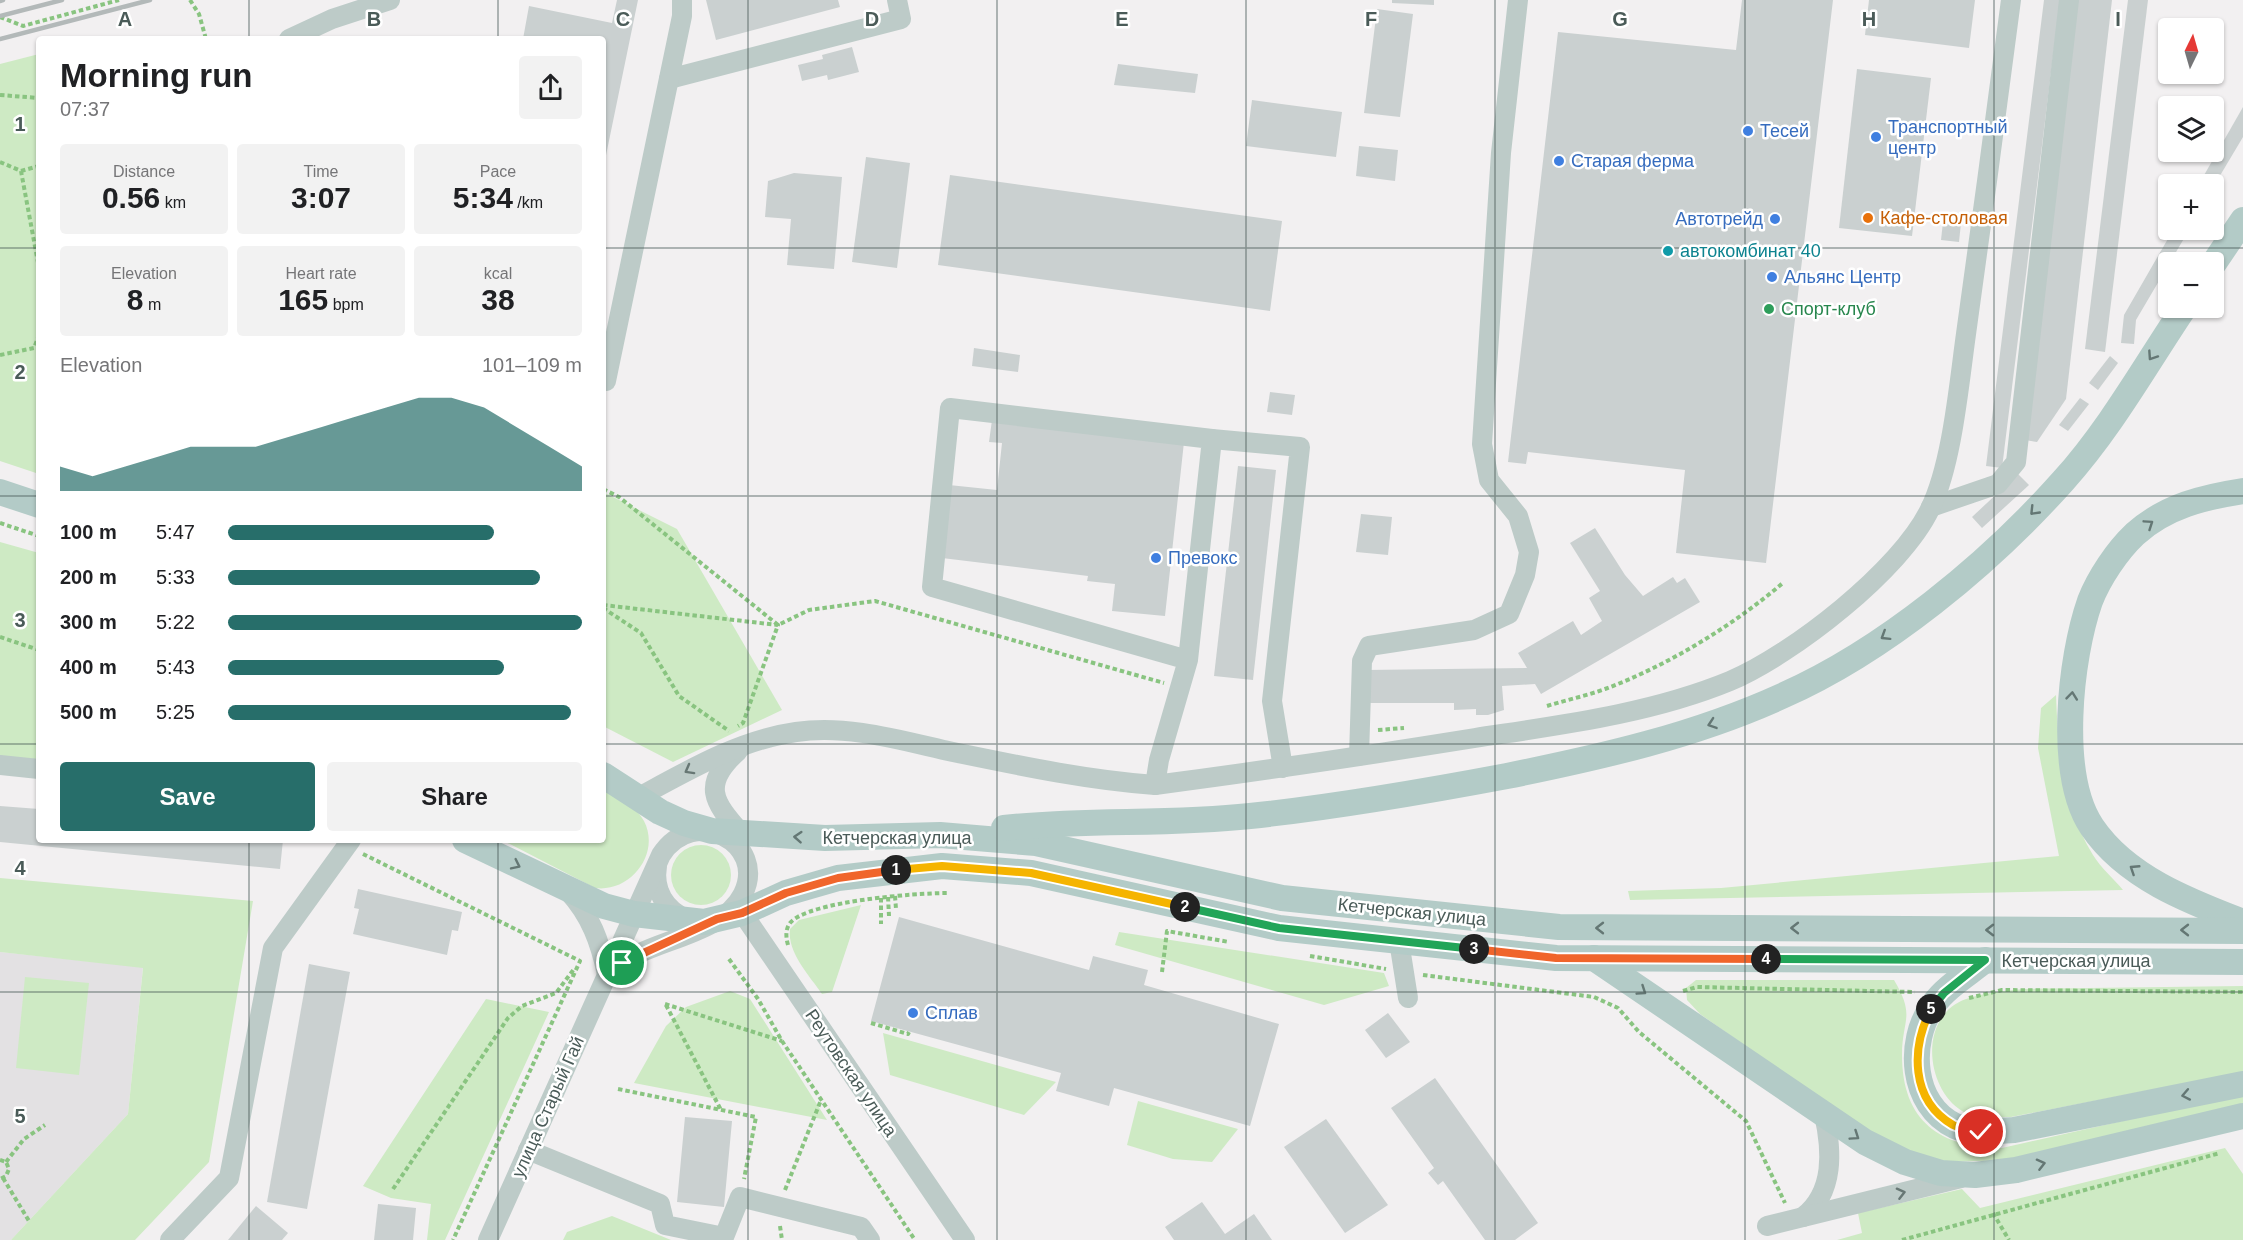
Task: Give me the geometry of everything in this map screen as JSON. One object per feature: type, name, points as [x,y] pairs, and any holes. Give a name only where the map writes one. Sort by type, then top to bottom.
[{"type":"main road","points":[[2221,252],[2243,220]]},
{"type":"main road","points":[[940,835],[1013,827],[1248,817],[1437,789],[1578,762],[1664,740],[1776,699],[1839,665],[1901,626],[1988,559],[2064,480],[2110,419],[2177,318]]},
{"type":"main road","points":[[2243,491],[2204,496],[2169,511],[2135,534],[2110,564],[2091,600],[2077,651],[2071,721],[2071,753],[2078,795],[2091,826],[2118,858],[2154,882],[2206,908],[2243,921]]},
{"type":"main road","points":[[0,492],[36,504]]},
{"type":"main road","name":"Кетчерская улица","points":[[606,777],[673,818],[712,831],[876,838],[940,835],[1036,843],[1282,898],[1559,927],[2243,931]]},
{"type":"main road","name":"Кетчерская улица","points":[[471,843],[604,906],[634,914],[692,920],[732,912],[838,878],[942,866],[1031,873],[1279,928],[1556,958],[2243,962]]},
{"type":"main road","points":[[1594,958],[1865,1142],[1905,1162],[1941,1173],[1975,1175],[2016,1170],[2243,1116]]},
{"type":"main road","points":[[1985,960],[1944,993],[1933,1005],[1923,1026],[1918,1050],[1917,1074],[1923,1094],[1935,1112],[1955,1126],[1981,1132],[2014,1130],[2243,1084]]},
{"type":"street","points":[[295,36],[332,19],[390,0]]},
{"type":"street","points":[[606,374],[682,16],[682,0]]},
{"type":"street","points":[[669,79],[901,19],[897,0]]},
{"type":"street","points":[[1359,756],[1362,661],[1370,646],[1474,630],[1509,614],[1525,575],[1528,552],[1518,516],[1490,480],[1482,444],[1501,153],[1518,0]]},
{"type":"street","points":[[638,798],[704,761],[787,733],[830,730],[889,738],[1050,772],[1106,781],[1155,785],[1283,768],[1576,723],[1657,703],[1727,682],[1766,664],[1797,643],[1882,573],[1913,538],[1931,507],[1941,477],[1955,406],[2011,0]]},
{"type":"street","points":[[1931,507],[1998,484],[2016,462],[2069,0]]},
{"type":"street","points":[[1188,660],[932,587],[950,408],[1300,447],[1272,701],[1283,768]]},
{"type":"street","points":[[1155,785],[1159,760],[1188,660],[1212,439]]},
{"type":"street","points":[[741,833],[717,805],[715,784],[721,770],[742,748]]},
{"type":"street","points":[[0,765],[36,769]]},
{"type":"street","name":"улица Старый Гай","points":[[488,1240],[660,855],[681,834],[699,830],[712,831]]},
{"type":"street","points":[[567,890],[590,920],[601,946],[607,974],[638,954],[681,938],[732,912],[744,892],[746,865],[735,844],[712,831]]},
{"type":"street","points":[[170,1240],[229,1178],[273,948],[349,843]]},
{"type":"street","points":[[660,855],[656,873],[659,892],[669,908],[692,920]]},
{"type":"street","name":"Реутовская улица","points":[[732,912],[965,1240]]},
{"type":"street","points":[[1399,941],[1408,998]]},
{"type":"street","points":[[1798,1218],[1814,1208],[1828,1179],[1829,1136],[1824,1114]]},
{"type":"street","points":[[528,1150],[660,1204],[665,1225],[724,1237],[740,1197],[861,1227],[870,1240]]},
{"type":"street","points":[[1767,1226],[1975,1175]]},
{"type":"path","points":[[0,17],[23,26],[119,0]]},
{"type":"path","points":[[190,0],[199,14],[205,36]]},
{"type":"path","points":[[0,95],[36,98]]},
{"type":"path","points":[[0,162],[21,171],[36,167]]},
{"type":"path","points":[[21,171],[36,252]]},
{"type":"path","points":[[0,355],[34,348],[36,343]]},
{"type":"path","points":[[606,490],[619,497],[778,625]]},
{"type":"path","points":[[0,523],[36,535]]},
{"type":"path","points":[[1544,707],[1605,689],[1651,668],[1758,604],[1784,582]]},
{"type":"path","points":[[606,607],[778,625],[809,610],[875,601],[1181,687]]},
{"type":"path","points":[[606,609],[641,633],[679,696],[729,731],[743,723],[778,625]]},
{"type":"path","points":[[0,637],[36,649]]},
{"type":"path","points":[[1360,731],[1415,727]]},
{"type":"path","points":[[349,843],[580,961]]},
{"type":"path","points":[[791,954],[787,928],[798,916],[808,912],[895,896],[947,893]]},
{"type":"path","points":[[895,896],[896,909]]},
{"type":"path","points":[[888,897],[890,916]]},
{"type":"path","points":[[881,898],[881,924]]},
{"type":"path","points":[[1162,972],[1167,931]]},
{"type":"path","points":[[729,959],[758,999],[782,1041],[915,1240]]},
{"type":"path","points":[[393,1189],[508,1017],[522,1006],[556,993],[580,961]]},
{"type":"path","points":[[453,1240],[580,961]]},
{"type":"path","points":[[1403,972],[1594,997],[1618,1008],[1639,1032],[1746,1121],[1798,1218]]},
{"type":"path","points":[[721,1110],[665,1004],[782,1041]]},
{"type":"path","points":[[871,1023],[908,1034],[909,1032]]},
{"type":"path","points":[[618,1089],[756,1117],[740,1197]]},
{"type":"path","points":[[782,1240],[778,1206],[821,1100]]},
{"type":"path","points":[[6,1162],[24,1139],[45,1125]]},
{"type":"path","points":[[1902,1240],[2220,1153]]},
{"type":"path","points":[[0,1160],[6,1162],[9,1169],[2,1178],[29,1221]]},
{"type":"path","points":[[1993,1214],[2009,1240]]},
{"type":"shaded area","points":[[0,952],[143,967],[128,1114],[11,1240],[0,1240]]},
{"type":"green space","points":[[36,55],[36,473],[0,461],[0,64]]},
{"type":"green space","points":[[606,494],[677,529],[782,710],[673,762],[606,728]]},
{"type":"green space","points":[[0,542],[36,552],[36,761],[0,757]]},
{"type":"green space","points":[[2056,695],[2058,737],[2064,778],[2075,817],[2093,855],[2123,890],[1630,900],[1628,891],[1721,888],[2059,856],[2038,748],[2041,708]]},
{"type":"green space","points":[[606,785],[636,810],[644,821],[648,834],[648,846],[639,869],[630,878],[608,888],[595,888],[508,843],[606,843]]},
{"type":"green space","points":[[701,845],[718,850],[726,858],[731,875],[726,892],[718,900],[701,905],[684,900],[676,892],[671,875],[676,858],[684,850]]},
{"type":"green space","points":[[0,878],[253,901],[209,1162],[135,1240],[11,1240],[128,1114],[143,968],[0,952]]},
{"type":"green space","points":[[861,905],[832,992],[822,994],[792,947],[790,929],[799,920]]},
{"type":"green space","points":[[1119,932],[1384,973],[1389,986],[1324,1005],[1115,945]]},
{"type":"green space","points":[[25,977],[89,983],[79,1075],[16,1068]]},
{"type":"green space","points":[[1696,980],[1894,980],[1905,1002],[1906,1018],[1902,1055],[1904,1078],[1909,1097],[1917,1113],[1929,1126],[1943,1136],[1960,1143],[2002,1148],[2243,1094],[2243,1106],[2010,1160],[1947,1162],[1911,1153],[1871,1134],[1700,1014],[1687,1000],[1686,988]]},
{"type":"green space","points":[[2243,986],[2243,1072],[2011,1117],[1979,1117],[1967,1114],[1950,1100],[1940,1086],[1934,1070],[1932,1053],[1934,1036],[1940,1020],[1951,1008],[1966,999],[1996,992],[2027,989]]},
{"type":"green space","points":[[730,991],[750,999],[827,1120],[634,1083],[666,1026],[686,1007]]},
{"type":"green space","points":[[486,999],[549,1012],[445,1240],[427,1240],[431,1204],[391,1198],[363,1186]]},
{"type":"green space","points":[[883,1033],[1056,1082],[1024,1115],[890,1075]]},
{"type":"green space","points":[[1138,1101],[1238,1129],[1212,1162],[1173,1159],[1127,1145]]},
{"type":"green space","points":[[2225,1148],[2243,1174],[2243,1240],[1837,1240],[1862,1233],[1858,1213],[1962,1189],[1980,1208]]},
{"type":"green space","points":[[612,1216],[671,1240],[563,1240],[567,1232]]},
{"type":"building","points":[[617,0],[638,0],[606,155],[606,36],[524,36],[529,6],[612,23]]},
{"type":"building","points":[[706,0],[838,0],[840,7],[716,40]]},
{"type":"building","points":[[1392,0],[1434,0],[1434,5],[1392,3]]},
{"type":"building","name":"автокомбинат 40","points":[[1742,0],[1833,0],[1766,563],[1676,553],[1685,470],[1528,452],[1526,464],[1508,462],[1558,32],[1736,50]]},
{"type":"building","points":[[1869,0],[1975,0],[1969,48],[1865,35]]},
{"type":"building","points":[[2044,0],[2060,0],[2002,468],[1986,466]]},
{"type":"building","points":[[2075,0],[2112,0],[2066,399],[2037,442],[2025,440]]},
{"type":"building","points":[[2128,0],[2148,0],[2105,352],[2085,349]]},
{"type":"building","points":[[1377,9],[1413,14],[1400,117],[1364,113]]},
{"type":"building","points":[[852,47],[859,72],[828,80],[827,75],[802,81],[798,65],[823,59],[822,55]]},
{"type":"building","points":[[1118,64],[1198,74],[1195,93],[1114,85]]},
{"type":"building","points":[[1857,69],[1931,78],[1912,236],[1839,228]]},
{"type":"building","points":[[1252,100],[1342,112],[1336,157],[1246,146]]},
{"type":"building","points":[[2243,107],[2243,137],[2221,174],[2205,174],[2212,162],[2224,162],[2224,140]]},
{"type":"building","points":[[1359,146],[1398,150],[1395,181],[1356,176]]},
{"type":"building","points":[[866,157],[910,163],[897,268],[852,262]]},
{"type":"building","points":[[794,173],[842,177],[834,269],[787,265],[791,219],[765,217],[768,181]]},
{"type":"building","points":[[950,175],[1282,221],[1270,311],[938,265]]},
{"type":"building","points":[[1943,222],[1961,223],[1959,242],[1941,240]]},
{"type":"building","points":[[2167,240],[2183,240],[2176,252],[2160,252]]},
{"type":"building","points":[[2158,256],[2158,283],[2136,320],[2134,344],[2121,343],[2124,315]]},
{"type":"building","points":[[974,348],[1020,355],[1018,372],[972,366]]},
{"type":"building","points":[[2110,356],[2118,363],[2098,390],[2089,383]]},
{"type":"building","points":[[1270,392],[1295,395],[1292,415],[1267,412]]},
{"type":"building","points":[[2080,398],[2089,404],[2068,431],[2059,425]]},
{"type":"building","points":[[992,420],[1184,442],[1165,616],[1112,611],[1115,584],[1087,581],[1088,576],[942,558],[949,485],[997,490],[1002,443],[989,442]]},
{"type":"building","points":[[1238,466],[1276,470],[1253,680],[1214,676]]},
{"type":"building","points":[[2018,474],[2029,485],[1982,528],[1972,517]]},
{"type":"building","points":[[1361,514],[1392,517],[1388,555],[1356,552]]},
{"type":"building","points":[[1595,528],[1625,575],[1643,596],[1673,577],[1677,583],[1685,578],[1700,602],[1541,694],[1535,684],[1502,686],[1504,710],[1488,715],[1476,715],[1476,709],[1454,710],[1454,703],[1365,703],[1365,670],[1527,668],[1518,653],[1573,621],[1581,635],[1602,621],[1589,598],[1600,591],[1570,543]]},
{"type":"building","points":[[0,806],[36,809],[36,843],[283,843],[280,869],[0,842]]},
{"type":"building","points":[[358,889],[462,912],[458,931],[452,930],[447,955],[353,934],[359,909],[354,908]]},
{"type":"building","points":[[899,917],[1089,970],[1093,956],[1148,970],[1144,985],[1279,1024],[1250,1126],[1114,1088],[1109,1106],[1056,1091],[1061,1073],[871,1021]]},
{"type":"building","points":[[309,964],[350,972],[307,1209],[267,1202]]},
{"type":"building","points":[[1388,1013],[1410,1042],[1386,1058],[1365,1030]]},
{"type":"building","points":[[1435,1078],[1538,1223],[1515,1240],[1485,1240],[1443,1181],[1438,1185],[1428,1173],[1434,1168],[1391,1108]]},
{"type":"building","points":[[685,1117],[732,1121],[724,1207],[677,1202]]},
{"type":"building","points":[[1326,1119],[1388,1205],[1345,1233],[1284,1147]]},
{"type":"building","points":[[1202,1202],[1225,1234],[1254,1214],[1272,1240],[1174,1240],[1165,1227]]},
{"type":"building","points":[[378,1204],[416,1208],[413,1240],[374,1240]]},
{"type":"building","points":[[256,1206],[288,1233],[282,1240],[228,1240]]},
{"type":"railway","points":[[0,16],[62,0]]},
{"type":"railway","points":[[0,39],[150,0]]},
{"type":"place","name":"Тесей","points":[[1748,131]]},
{"type":"place","name":"Транспортный центр","points":[[1876,137]]},
{"type":"place","name":"Старая ферма","points":[[1559,161]]},
{"type":"place","name":"Кафе-столовая","points":[[1868,218]]},
{"type":"place","name":"Автотрейд","points":[[1775,219]]},
{"type":"place","name":"автокомбинат 40","points":[[1668,251]]},
{"type":"place","name":"Альянс Центр","points":[[1772,277]]},
{"type":"place","name":"Спорт-клуб","points":[[1769,309]]},
{"type":"place","name":"Превокс","points":[[1156,558]]},
{"type":"place","name":"Сплав","points":[[913,1013]]},
{"type":"route","points":[[622,963],[653,947],[696,931],[717,919],[742,913],[810,884],[864,873],[942,866],[1031,873],[1279,928],[1556,958],[1985,960],[1944,993],[1933,1005],[1923,1026],[1918,1050],[1917,1074],[1923,1094],[1935,1112],[1955,1126],[1981,1132]]}]
